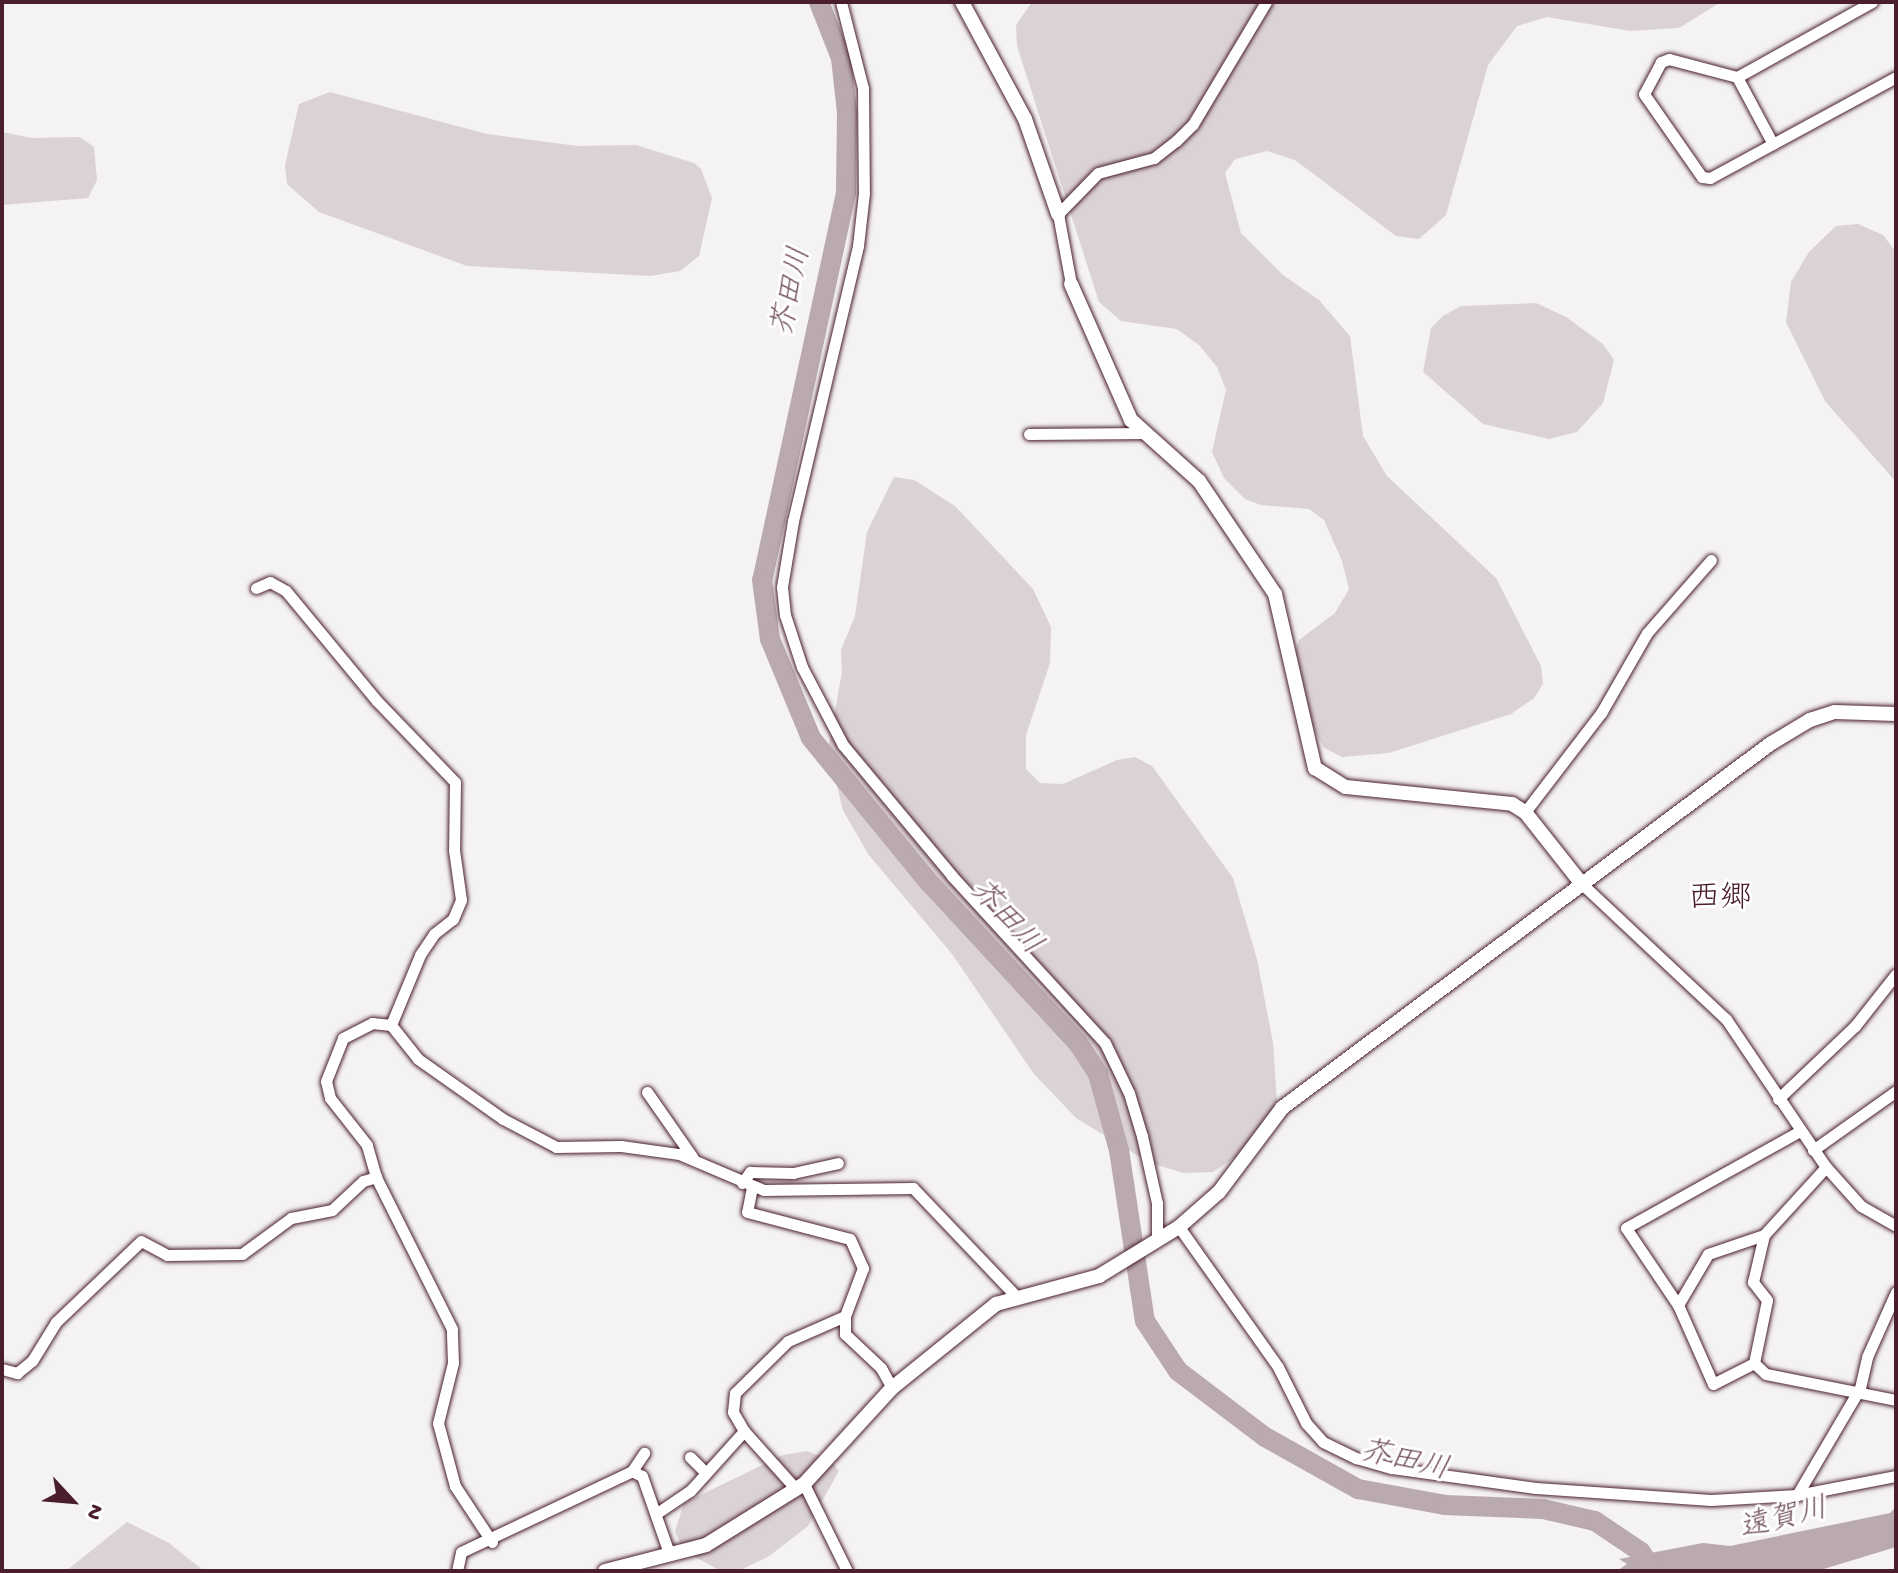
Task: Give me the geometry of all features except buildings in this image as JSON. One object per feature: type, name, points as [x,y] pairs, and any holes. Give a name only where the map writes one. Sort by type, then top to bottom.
[{"type":"street","points":[[841,2],[863,88],[864,193],[858,246],[793,521],[782,587],[785,615],[802,667],[843,745],[952,876],[1105,1043],[1129,1093],[1142,1136],[1157,1203],[1157,1240]]},
{"type":"street","points":[[962,2],[1025,119],[1058,214],[1071,284],[1113,386],[1131,420],[1199,481],[1275,594],[1315,768],[1346,787],[1500,800],[1525,812],[1581,883],[1719,1011],[1826,1167],[1861,1206],[1896,1226]]},
{"type":"street","points":[[1058,214],[1098,173],[1154,158],[1193,124],[1266,2]]},
{"type":"street","points":[[1872,2],[1737,77],[1669,59],[1661,62],[1644,94],[1702,177],[1710,178],[1896,77]]},
{"type":"street","points":[[1737,77],[1773,144]]},
{"type":"street","points":[[1029,434],[1146,433]]},
{"type":"street","points":[[1525,812],[1601,713],[1647,633],[1711,560]]},
{"type":"street","points":[[256,588],[270,582],[286,591],[377,701],[455,782],[454,850],[461,900],[453,919],[434,934],[420,955],[391,1025]]},
{"type":"street","points":[[605,1571],[706,1545],[800,1486],[892,1388],[996,1304],[1016,1296],[1061,1290],[1120,1266],[1179,1227],[1219,1192],[1282,1108],[1581,883],[1810,720],[1835,712],[1896,714]]},
{"type":"street","points":[[1778,1099],[1855,1026],[1896,974]]},
{"type":"street","points":[[492,1542],[455,1486],[438,1423],[453,1363],[452,1329],[376,1177],[367,1145],[330,1098],[326,1081],[343,1038],[372,1023],[391,1025],[418,1059],[537,1140],[556,1147],[621,1146],[693,1158],[747,1185],[913,1188],[1016,1296]]},
{"type":"street","points":[[1813,1150],[1896,1091]]},
{"type":"street","points":[[647,1092],[693,1158]]},
{"type":"street","points":[[1754,1363],[1713,1384],[1678,1305],[1626,1228],[1800,1131]]},
{"type":"street","points":[[838,1163],[793,1173],[750,1172],[747,1212],[755,1217],[780,1218],[850,1239],[863,1268],[845,1316],[845,1334],[881,1368],[892,1388]]},
{"type":"street","points":[[1678,1305],[1708,1254],[1764,1235],[1826,1167]]},
{"type":"street","points":[[2,1369],[17,1373],[32,1361],[56,1322],[141,1241],[167,1255],[242,1254],[291,1218],[332,1210],[363,1181],[376,1177]]},
{"type":"street","points":[[1179,1227],[1278,1367],[1306,1423],[1323,1442],[1356,1458],[1392,1468],[1536,1488],[1711,1500],[1797,1495],[1896,1476]]},
{"type":"street","points":[[1754,1363],[1767,1300],[1753,1282],[1764,1235]]},
{"type":"street","points":[[1797,1495],[1855,1395],[1896,1292]]},
{"type":"street","points":[[845,1316],[788,1341],[735,1393],[733,1412],[744,1431],[800,1486],[847,1571]]},
{"type":"street","points":[[1754,1363],[1766,1374],[1855,1395],[1896,1400]]},
{"type":"street","points":[[657,1513],[690,1491],[744,1431]]},
{"type":"street","points":[[457,1571],[461,1552],[492,1542],[535,1513],[632,1471],[644,1453]]},
{"type":"street","points":[[690,1457],[705,1472]]},
{"type":"street","points":[[632,1471],[642,1476],[669,1553]]},
{"type":"shaded area","points":[[1032,2],[1721,2],[1679,28],[1630,31],[1547,17],[1517,26],[1488,65],[1446,215],[1419,239],[1396,236],[1295,160],[1267,151],[1235,159],[1225,173],[1241,233],[1283,275],[1319,300],[1350,336],[1363,436],[1387,476],[1496,578],[1541,666],[1543,684],[1534,698],[1511,714],[1389,753],[1342,757],[1324,748],[1304,711],[1293,658],[1299,640],[1335,613],[1349,589],[1342,561],[1324,520],[1309,509],[1261,505],[1245,499],[1224,478],[1212,452],[1226,390],[1217,367],[1200,346],[1177,329],[1121,321],[1099,302],[1017,46],[1016,25]]},
{"type":"shaded area","points":[[330,92],[487,134],[578,146],[636,145],[694,163],[701,169],[712,198],[699,256],[680,271],[650,276],[467,266],[319,212],[287,184],[285,165],[299,104]]},
{"type":"shaded area","points":[[2,132],[32,138],[80,137],[94,147],[97,180],[88,198],[2,205]]},
{"type":"shaded area","points":[[1858,224],[1883,235],[1896,252],[1896,482],[1825,401],[1786,322],[1791,282],[1809,252],[1836,226]]},
{"type":"shaded area","points":[[1536,303],[1566,317],[1603,344],[1614,360],[1603,403],[1577,432],[1549,439],[1483,424],[1423,372],[1431,328],[1443,316],[1461,306]]},
{"type":"shaded area","points":[[894,477],[914,480],[955,506],[1033,589],[1051,627],[1050,663],[1026,735],[1026,769],[1040,783],[1063,784],[1117,760],[1135,757],[1152,766],[1233,878],[1257,959],[1273,1043],[1278,1117],[1260,1141],[1213,1172],[1184,1173],[1150,1163],[1076,1118],[1034,1074],[952,954],[868,854],[843,810],[828,750],[842,672],[841,650],[855,616],[867,532]]},
{"type":"shaded area","points":[[807,1451],[830,1460],[839,1471],[808,1526],[768,1557],[738,1571],[721,1571],[684,1551],[675,1531],[684,1503],[783,1455]]},
{"type":"shaded area","points":[[1896,1507],[1896,1547],[1817,1571],[1617,1571],[1627,1564],[1619,1559],[1703,1543],[1730,1546],[1890,1513]]},
{"type":"shaded area","points":[[127,1522],[169,1543],[204,1571],[66,1571]]},
{"type":"waterway","name":"芥田川","points":[[819,2],[841,58],[847,112],[846,193],[762,580],[770,639],[811,738],[926,879],[1078,1043],[1098,1074],[1119,1150],[1145,1321],[1178,1371],[1265,1437],[1358,1489],[1445,1505],[1543,1509],[1595,1521],[1641,1552],[1653,1571]]},
{"type":"district","name":"西郷","points":[[1720,900]]},
{"type":"water label","name":"遠賀川","points":[[1784,1521]]}]
